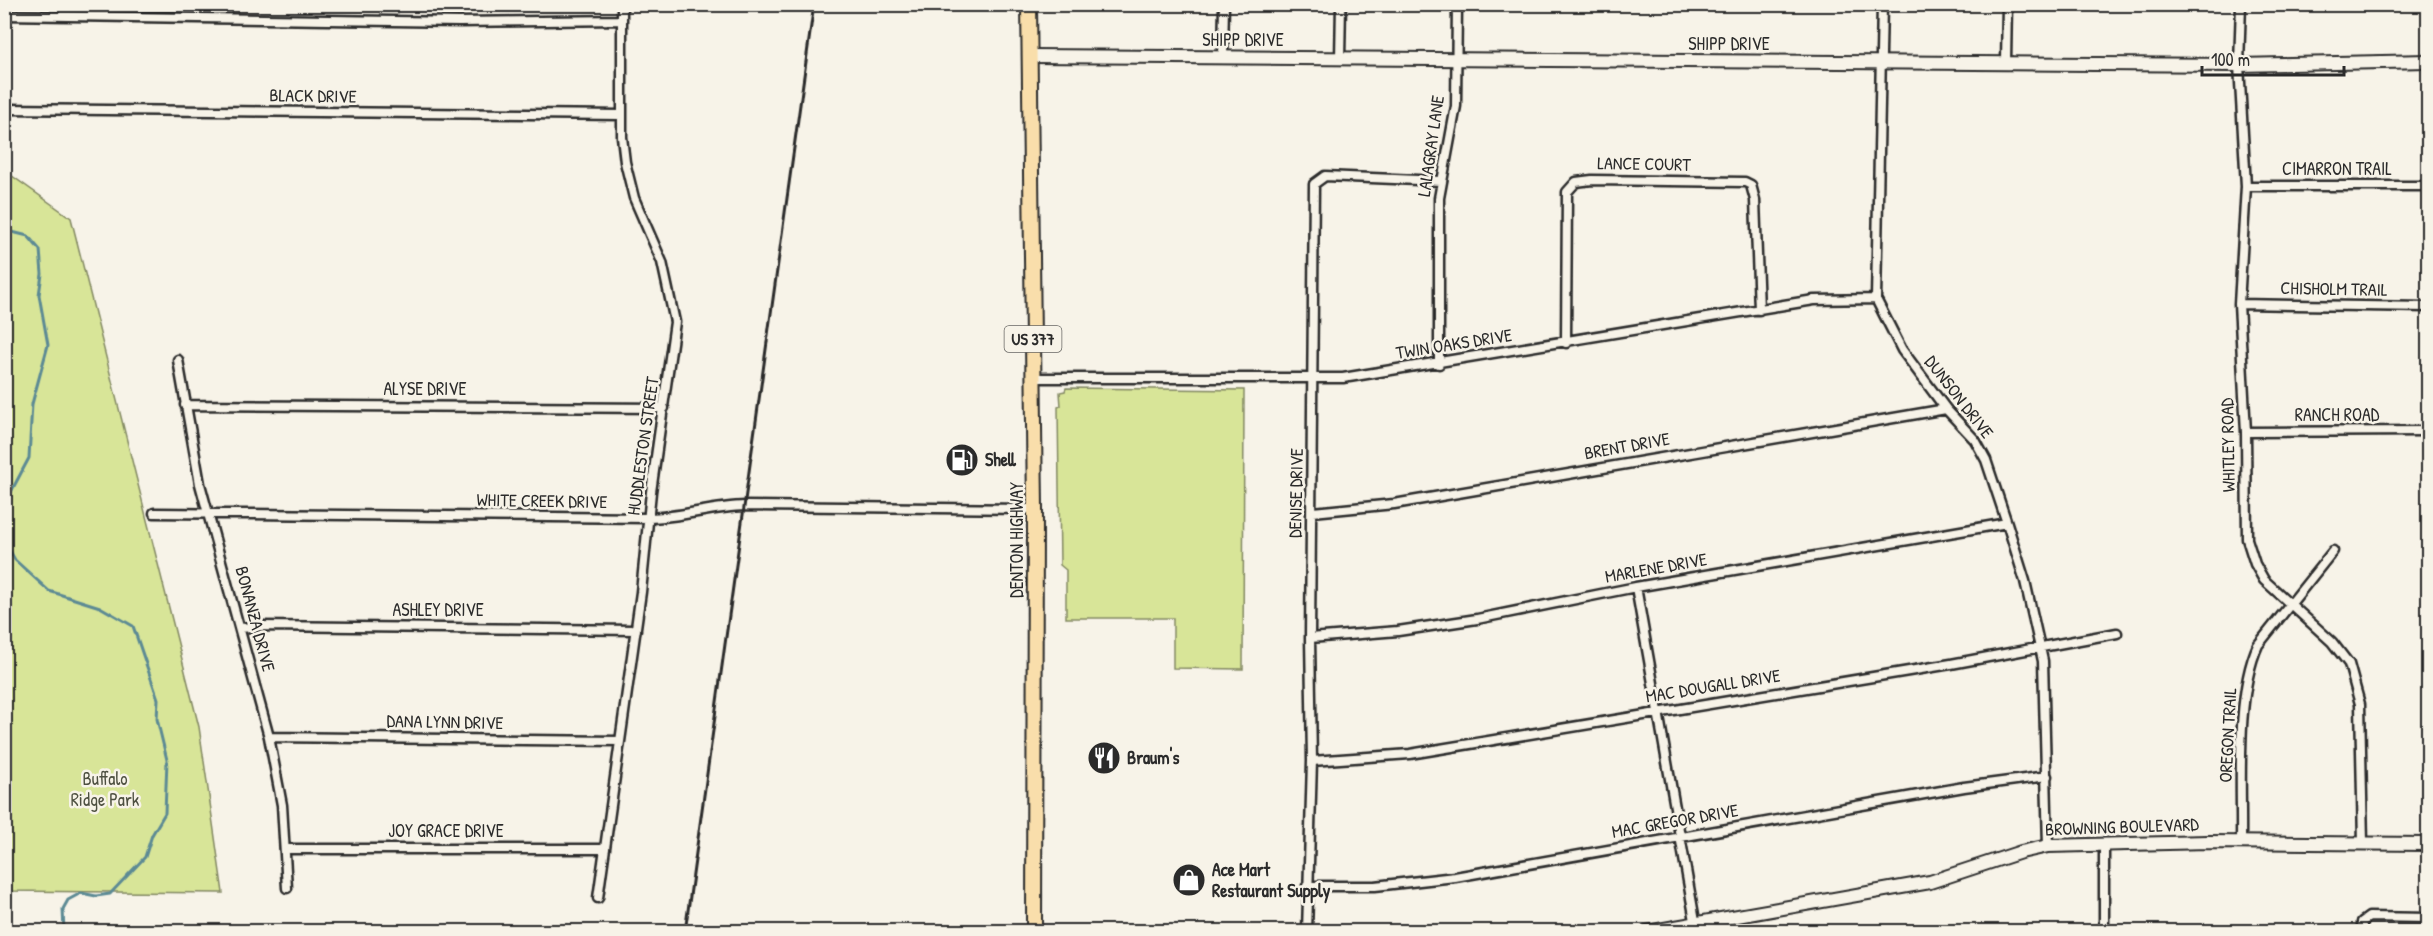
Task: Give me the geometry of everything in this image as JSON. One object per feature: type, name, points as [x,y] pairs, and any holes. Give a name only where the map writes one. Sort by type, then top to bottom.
[{"type":"main road","name":"DENTON HIGHWAY","points":[[1029,4],[1035,509],[1034,932]]},
{"type":"street","name":"HUDDLESTON STREET","points":[[598,898],[636,630],[675,322],[662,262],[628,180],[624,162],[622,4]]},
{"type":"street","points":[[1223,58],[1224,4]]},
{"type":"street","points":[[1340,59],[1341,4]]},
{"type":"street","name":"LALAGRAY LANE","points":[[1439,364],[1441,181],[1454,125],[1457,4]]},
{"type":"street","name":"DUNSON DRIVE","points":[[1882,4],[1876,299],[1902,350],[1946,409],[1975,440],[1986,460],[2007,523],[2025,581],[2040,647],[2047,776],[2048,846]]},
{"type":"street","points":[[2006,62],[2007,4]]},
{"type":"street","name":"WHITLEY ROAD","points":[[2241,4],[2240,65],[2246,186],[2239,303],[2246,432],[2245,525],[2250,552],[2264,580],[2332,642],[2349,664],[2360,704],[2363,843]]},
{"type":"street","points":[[4,15],[459,22],[622,20]]},
{"type":"street","name":"SHIPP DRIVE","points":[[1030,56],[2240,65],[2428,61]]},
{"type":"street","name":"BLACK DRIVE","points":[[4,109],[622,115]]},
{"type":"street","name":"DENISE DRIVE","points":[[1307,932],[1312,761],[1310,638],[1313,512],[1314,184],[1325,176],[1441,181]]},
{"type":"street","name":"LANCE COURT","points":[[1566,343],[1567,192],[1576,182],[1592,180],[1733,182],[1751,185],[1755,200],[1759,309]]},
{"type":"street","name":"CIMARRON TRAIL","points":[[2246,186],[2428,186]]},
{"type":"street","name":"TWIN OAKS DRIVE","points":[[1034,378],[1343,378],[1566,343],[1814,300],[1876,299]]},
{"type":"street","name":"CHISHOLM TRAIL","points":[[2239,303],[2428,307]]},
{"type":"street","name":"BONANZA DRIVE","points":[[178,360],[209,513],[269,737],[282,805],[287,888]]},
{"type":"street","name":"ALYSE DRIVE","points":[[186,405],[664,408]]},
{"type":"street","name":"BRENT DRIVE","points":[[1313,512],[1394,504],[1946,409]]},
{"type":"street","name":"RANCH ROAD","points":[[2246,432],[2428,431]]},
{"type":"street","name":"WHITE CREEK DRIVE","points":[[154,513],[649,519],[674,518],[719,507],[745,506],[1035,509]]},
{"type":"street","name":"MARLENE DRIVE","points":[[1310,638],[1398,631],[1454,622],[1636,587],[2007,523]]},
{"type":"street","name":"OREGON TRAIL","points":[[2241,843],[2244,698],[2251,662],[2258,645],[2333,551]]},
{"type":"street","points":[[1636,587],[1697,927]]},
{"type":"street","name":"ASHLEY DRIVE","points":[[241,628],[261,626],[636,630]]},
{"type":"street","name":"MAC DOUGALL DRIVE","points":[[1312,761],[1410,754],[2117,633]]},
{"type":"street","name":"DANA LYNN DRIVE","points":[[269,737],[620,741]]},
{"type":"street","name":"MAC GREGOR DRIVE","points":[[1307,886],[1415,883],[1952,789],[2047,776]]},
{"type":"street","name":"BROWNING BOULEVARD","points":[[1647,932],[1697,927],[1930,882],[2021,852],[2048,846],[2241,843],[2428,844]]},
{"type":"street","points":[[2104,845],[2104,932]]},
{"type":"street","name":"JOY GRACE DRIVE","points":[[286,849],[605,849]]},
{"type":"street","points":[[2362,932],[2362,922],[2369,917],[2428,918]]},
{"type":"green space","name":"Buffalo Ridge Park","points":[[5,175],[12,176],[71,218],[199,727],[223,893],[5,891]]},
{"type":"green space","points":[[1066,388],[1244,390],[1243,669],[1173,668],[1173,618],[1066,618],[1066,570],[1060,565],[1058,407],[1061,406],[1060,392],[1065,391]]},
{"type":"waterway","points":[[4,230],[28,236],[40,250],[42,274],[39,295],[48,345],[32,404],[29,458],[4,505]]},
{"type":"waterway","points":[[4,540],[15,560],[49,591],[100,607],[133,626],[158,699],[157,719],[167,760],[165,813],[152,835],[145,857],[110,894],[96,896],[81,893],[68,900],[63,909],[64,932]]},
{"type":"railway","points":[[685,932],[814,4]]},
{"type":"place","name":"Shell","points":[[962,460]]},
{"type":"place","name":"Braum's","points":[[1104,758]]},
{"type":"place","name":"Ace Mart Restaurant Supply","points":[[1189,880]]}]
